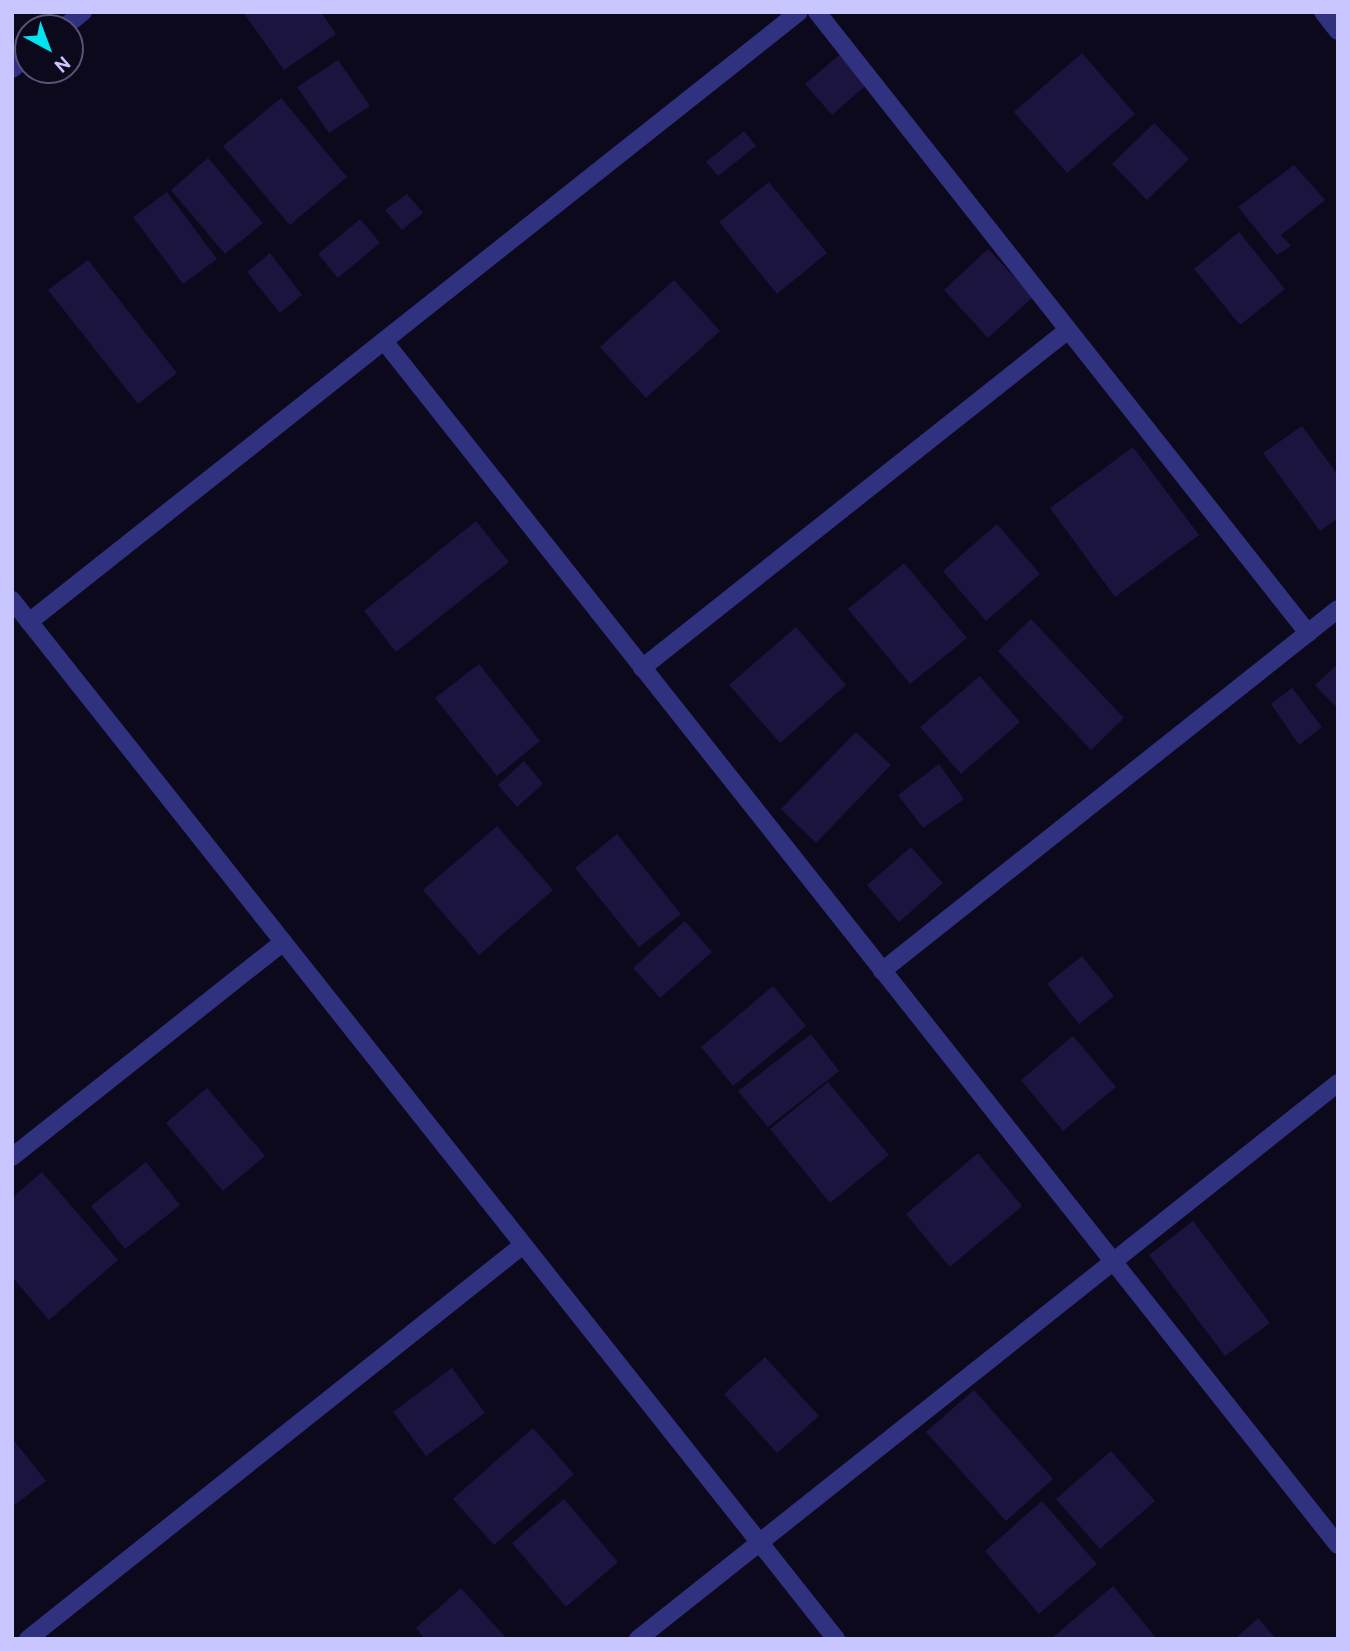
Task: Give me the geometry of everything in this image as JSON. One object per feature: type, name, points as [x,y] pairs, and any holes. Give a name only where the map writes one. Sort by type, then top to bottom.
[{"type":"street","points":[[29,622],[799,12]]},
{"type":"street","points":[[817,12],[1308,632]]},
{"type":"street","points":[[1323,12],[1338,31]]},
{"type":"street","points":[[642,668],[1068,330]]},
{"type":"street","points":[[384,341],[1338,1545]]},
{"type":"street","points":[[12,600],[836,1639]]},
{"type":"street","points":[[882,971],[1338,609]]},
{"type":"street","points":[[12,1157],[283,942]]},
{"type":"street","points":[[638,1639],[1338,1083]]},
{"type":"street","points":[[28,1639],[523,1245]]},
{"type":"building","points":[[243,12],[321,12],[336,34],[284,70]]},
{"type":"building","points":[[844,51],[870,82],[832,115],[805,84]]},
{"type":"building","points":[[1082,53],[1135,114],[1067,173],[1014,112]]},
{"type":"building","points":[[338,60],[370,106],[329,133],[297,87]]},
{"type":"building","points":[[281,98],[347,177],[290,225],[223,146]]},
{"type":"building","points":[[1154,123],[1189,159],[1147,200],[1112,164]]},
{"type":"building","points":[[744,131],[756,146],[718,176],[706,162]]},
{"type":"building","points":[[208,158],[263,223],[225,254],[171,190]]},
{"type":"building","points":[[1294,165],[1325,200],[1281,235],[1291,246],[1277,255],[1238,207]]},
{"type":"building","points":[[769,182],[827,253],[777,294],[719,222]]},
{"type":"building","points":[[167,192],[217,259],[183,284],[133,217]]},
{"type":"building","points":[[407,194],[423,213],[402,230],[385,210]]},
{"type":"building","points":[[360,219],[380,243],[338,278],[318,254]]},
{"type":"building","points":[[1239,232],[1285,289],[1240,325],[1194,269]]},
{"type":"building","points":[[988,249],[1033,297],[988,338],[944,290]]},
{"type":"building","points":[[270,253],[302,295],[280,313],[247,272]]},
{"type":"building","points":[[88,260],[177,373],[138,404],[48,290]]},
{"type":"building","points":[[674,280],[720,331],[646,398],[600,347]]},
{"type":"building","points":[[1302,426],[1338,475],[1338,518],[1320,531],[1263,453]]},
{"type":"building","points":[[1133,447],[1199,535],[1115,597],[1050,508]]},
{"type":"building","points":[[476,521],[509,562],[396,652],[364,611]]},
{"type":"building","points":[[997,524],[1040,574],[986,621],[943,571]]},
{"type":"building","points":[[904,563],[967,638],[910,684],[848,609]]},
{"type":"building","points":[[1031,619],[1124,718],[1091,750],[998,651]]},
{"type":"building","points":[[796,627],[846,685],[780,743],[729,685]]},
{"type":"building","points":[[479,664],[540,741],[497,776],[435,698]]},
{"type":"building","points":[[1338,664],[1338,709],[1315,685]]},
{"type":"building","points":[[980,676],[1020,722],[961,774],[920,727]]},
{"type":"building","points":[[1292,688],[1322,727],[1299,745],[1271,704]]},
{"type":"building","points":[[856,732],[891,765],[816,843],[781,809]]},
{"type":"building","points":[[524,761],[543,784],[517,807],[498,785]]},
{"type":"building","points":[[939,764],[964,799],[923,828],[898,795]]},
{"type":"building","points":[[497,826],[553,890],[479,955],[423,890]]},
{"type":"building","points":[[617,834],[681,914],[639,947],[575,868]]},
{"type":"building","points":[[911,847],[943,883],[899,922],[867,885]]},
{"type":"building","points":[[685,921],[712,952],[660,998],[633,968]]},
{"type":"building","points":[[1082,956],[1114,996],[1079,1024],[1047,984]]},
{"type":"building","points":[[773,986],[806,1026],[733,1086],[701,1047]]},
{"type":"building","points":[[811,1034],[839,1071],[768,1127],[738,1091]]},
{"type":"building","points":[[1073,1036],[1116,1087],[1063,1131],[1021,1080]]},
{"type":"building","points":[[828,1082],[889,1155],[830,1203],[770,1129]]},
{"type":"building","points":[[207,1088],[265,1156],[223,1191],[166,1123]]},
{"type":"building","points":[[978,1153],[1022,1206],[950,1267],[906,1214]]},
{"type":"building","points":[[146,1162],[180,1205],[125,1249],[91,1206]]},
{"type":"building","points":[[42,1172],[118,1260],[49,1320],[12,1277],[12,1198]]},
{"type":"building","points":[[1193,1221],[1270,1323],[1225,1356],[1149,1255]]},
{"type":"building","points":[[765,1357],[819,1416],[777,1453],[724,1394]]},
{"type":"building","points":[[452,1368],[485,1413],[426,1456],[393,1412]]},
{"type":"building","points":[[974,1390],[1053,1479],[1006,1521],[926,1432]]},
{"type":"building","points":[[533,1428],[574,1474],[494,1545],[453,1499]]},
{"type":"building","points":[[12,1438],[46,1481],[12,1507]]},
{"type":"building","points":[[1111,1451],[1155,1501],[1100,1549],[1056,1499]]},
{"type":"building","points":[[564,1499],[618,1562],[566,1607],[512,1543]]},
{"type":"building","points":[[1042,1501],[1097,1564],[1039,1614],[985,1551]]},
{"type":"building","points":[[1113,1586],[1157,1639],[1051,1639]]},
{"type":"building","points":[[461,1588],[507,1639],[425,1639],[416,1628]]},
{"type":"building","points":[[1258,1618],[1276,1639],[1235,1639]]}]
